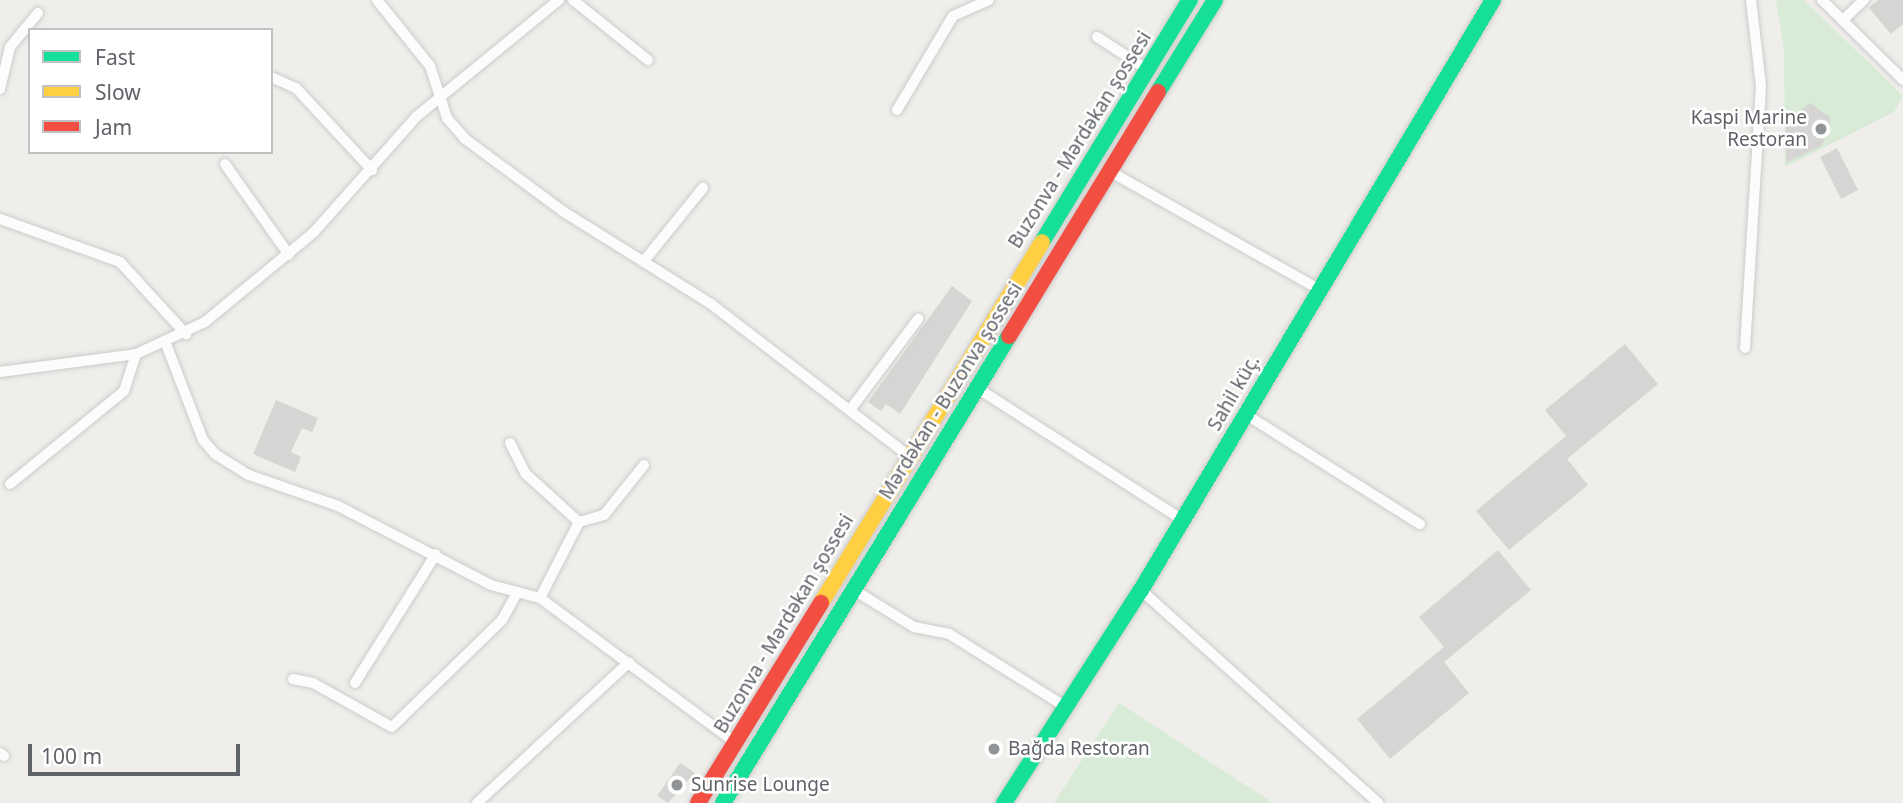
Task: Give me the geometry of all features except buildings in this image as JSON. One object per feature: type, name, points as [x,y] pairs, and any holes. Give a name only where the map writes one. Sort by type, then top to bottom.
[{"type":"main road","name":"Buzonva - Mərdəkan şossesi","points":[[698,803],[737,744],[909,456],[1190,0]]},
{"type":"main road","name":"Mərdəkan - Buzonva şossesi","points":[[723,803],[1215,0]]},
{"type":"main road","name":"Sahil küç.","points":[[1004,803],[1141,590],[1493,0]]},
{"type":"street","points":[[377,0],[408,33],[441,96],[447,118],[465,139],[644,261],[909,456]]},
{"type":"street","points":[[0,372],[136,354],[186,334],[289,255],[441,96],[559,0]]},
{"type":"street","points":[[573,0],[648,60]]},
{"type":"street","points":[[897,110],[953,16],[989,0]]},
{"type":"street","points":[[1745,348],[1761,99],[1751,0]]},
{"type":"street","points":[[1822,0],[1903,80]]},
{"type":"street","points":[[1844,19],[1864,0]]},
{"type":"street","points":[[0,89],[10,47],[38,13]]},
{"type":"street","points":[[1097,37],[1148,70]]},
{"type":"street","points":[[273,79],[296,88],[372,170]]},
{"type":"street","points":[[225,164],[289,255]]},
{"type":"street","points":[[1111,172],[1319,289]]},
{"type":"street","points":[[644,261],[703,188]]},
{"type":"street","points":[[0,219],[120,262],[186,334]]},
{"type":"street","points":[[850,410],[918,318]]},
{"type":"street","points":[[166,344],[203,440],[215,454],[240,471],[338,506],[517,593],[540,598],[737,744]]},
{"type":"street","points":[[9,484],[124,391],[136,354]]},
{"type":"street","points":[[977,388],[1183,520]]},
{"type":"street","points":[[1245,414],[1420,524]]},
{"type":"street","points":[[510,443],[526,474],[579,522]]},
{"type":"street","points":[[540,598],[579,522],[604,514],[644,465]]},
{"type":"street","points":[[355,683],[436,554]]},
{"type":"street","points":[[855,590],[914,627],[949,634],[1066,707]]},
{"type":"street","points":[[1141,590],[1378,803]]},
{"type":"street","points":[[293,678],[392,727],[502,620],[517,593]]},
{"type":"street","points":[[477,803],[629,662]]},
{"type":"green space","points":[[1776,0],[1804,0],[1903,96],[1894,112],[1785,167],[1784,49]]},
{"type":"green space","points":[[1119,703],[1273,803],[1054,803]]},
{"type":"traffic: fast","points":[[1042,242],[1190,0]]},
{"type":"traffic: fast","points":[[1158,92],[1215,0]]},
{"type":"traffic: fast","points":[[1004,803],[1141,590],[1493,0]]},
{"type":"traffic: fast","points":[[723,803],[1009,336]]},
{"type":"traffic: slow","points":[[821,603],[1042,242]]},
{"type":"traffic: jam","points":[[1009,336],[1158,92]]},
{"type":"traffic: jam","points":[[698,803],[821,603]]},
{"type":"place","name":"Kaspi Marine Restoran","points":[[1821,129]]},
{"type":"place","name":"Bağda Restoran","points":[[994,749]]},
{"type":"place","name":"Sunrise Lounge","points":[[677,785]]}]
